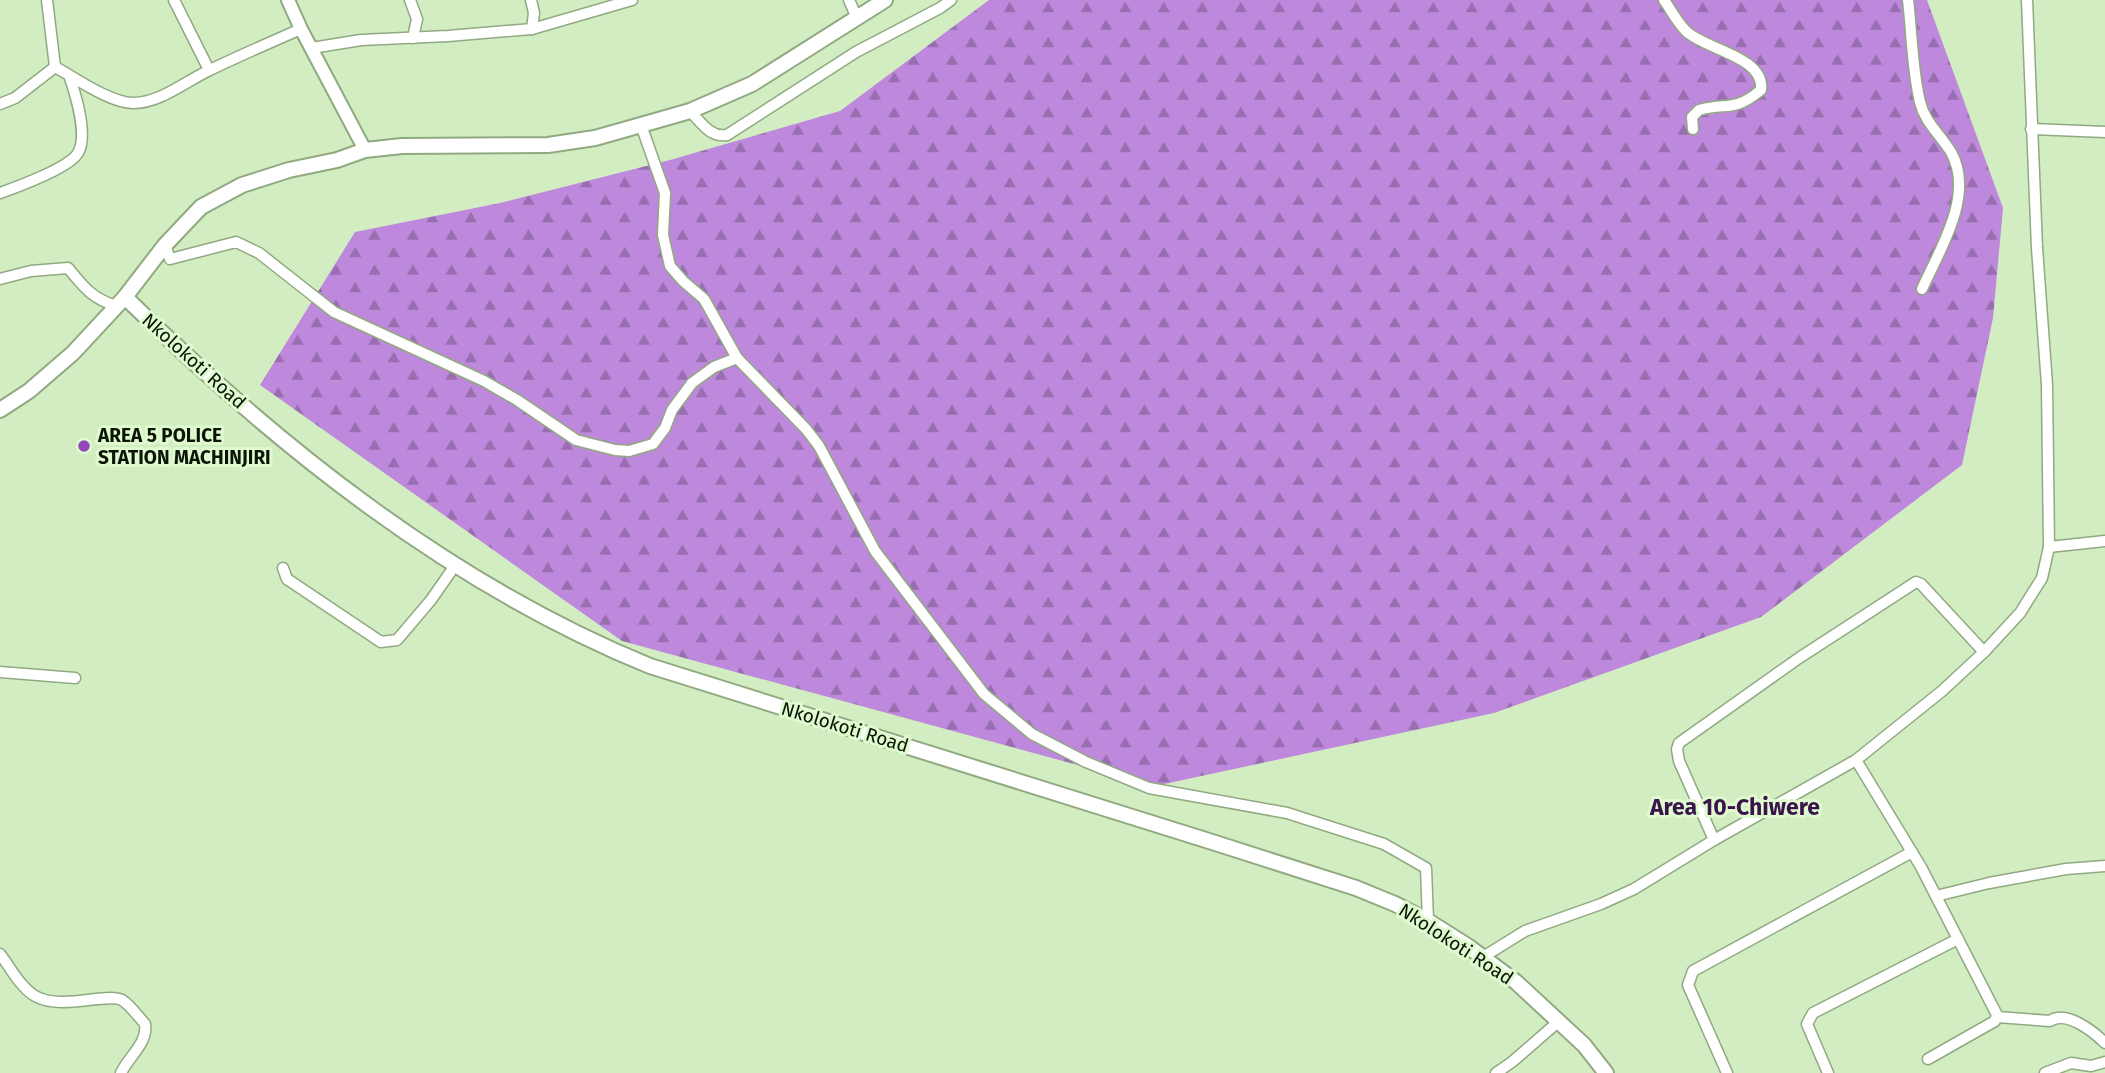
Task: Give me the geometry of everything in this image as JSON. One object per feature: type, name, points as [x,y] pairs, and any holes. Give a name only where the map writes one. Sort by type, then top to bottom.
[{"type":"main road","points":[[0,410],[73,353],[120,302],[165,245],[201,207],[219,195],[289,170],[337,160],[365,150],[402,146],[548,145],[595,138],[690,111],[752,84],[885,0]]},
{"type":"main road","name":"Nkolokoti Road","points":[[120,302],[311,463],[395,525],[531,609],[596,643],[650,666],[1356,888],[1395,904],[1428,921],[1516,982],[1584,1045],[1606,1073]]},
{"type":"street","points":[[47,0],[55,67],[71,78],[132,103],[160,96],[209,70],[301,29]]},
{"type":"street","points":[[174,0],[209,70]]},
{"type":"street","points":[[288,0],[365,150]]},
{"type":"street","points":[[410,0],[417,19],[413,38]]},
{"type":"street","points":[[531,0],[534,13],[532,29]]},
{"type":"street","points":[[849,0],[857,18]]},
{"type":"street","points":[[690,111],[711,134],[719,137],[727,135],[856,52],[951,0]]},
{"type":"street","points":[[1664,0],[1687,32],[1756,70],[1762,82],[1762,90],[1741,104],[1699,110],[1692,117],[1693,129]]},
{"type":"street","points":[[1908,0],[1920,101],[1926,120],[1951,153],[1961,185],[1953,216],[1922,289]]},
{"type":"street","points":[[1483,957],[1525,931],[1576,914],[1634,889],[1714,840],[1856,760],[1942,691],[1984,652],[2032,597],[2042,578],[2049,547],[2047,385],[2031,129],[2027,0]]},
{"type":"street","points":[[312,48],[361,40],[532,29],[628,1]]},
{"type":"street","points":[[0,104],[15,98],[55,67]]},
{"type":"street","points":[[0,193],[43,176],[75,157],[79,151],[79,113],[71,78]]},
{"type":"street","points":[[641,125],[665,194],[663,234],[670,266],[704,299],[737,358],[819,446],[875,551],[984,694],[1032,734],[1086,762],[1149,788],[1287,813],[1384,844],[1426,868],[1428,921]]},
{"type":"street","points":[[2031,129],[2105,132]]},
{"type":"street","points":[[165,245],[170,260],[236,242],[260,253],[334,312],[484,381],[576,440],[615,450],[629,451],[653,444],[665,428],[672,410],[692,383],[714,368],[737,358]]},
{"type":"street","points":[[0,279],[31,271],[68,268],[88,293],[100,301],[120,302]]},
{"type":"street","points":[[2049,547],[2105,541]]},
{"type":"street","points":[[283,568],[287,579],[381,642],[397,640],[431,600],[456,564]]},
{"type":"street","points":[[1714,840],[1679,761],[1679,743],[1799,657],[1916,582],[1921,584],[1984,652]]},
{"type":"street","points":[[0,671],[75,678]]},
{"type":"street","points":[[1856,760],[1912,852],[1997,1017]]},
{"type":"street","points":[[1727,1073],[1688,985],[1693,971],[1912,852]]},
{"type":"street","points":[[1936,896],[2066,869],[2105,866]]},
{"type":"street","points":[[1828,1073],[1807,1024],[1813,1013],[1958,939]]},
{"type":"street","points":[[0,954],[27,989],[45,1000],[83,1002],[114,998],[124,1001],[146,1028],[145,1036],[121,1073]]},
{"type":"street","points":[[1997,1017],[2050,1021],[2063,1017],[2095,1033],[2105,1042]]},
{"type":"street","points":[[1928,1059],[1995,1021],[1997,1017]]},
{"type":"street","points":[[1496,1073],[1558,1022]]},
{"type":"street","points":[[2045,1073],[2071,1063],[2091,1066],[2105,1062]]},
{"type":"green space","points":[[989,0],[1927,0],[2003,208],[1993,318],[1962,465],[1761,617],[1494,713],[1155,786],[622,641],[260,385],[355,232],[500,203],[670,160],[840,111]]},
{"type":"place","name":"AREA 5 POLICE STATION MACHINJIRI","points":[[84,446]]},
{"type":"district","name":"Area 10-Chiwere","points":[[1735,807]]}]
